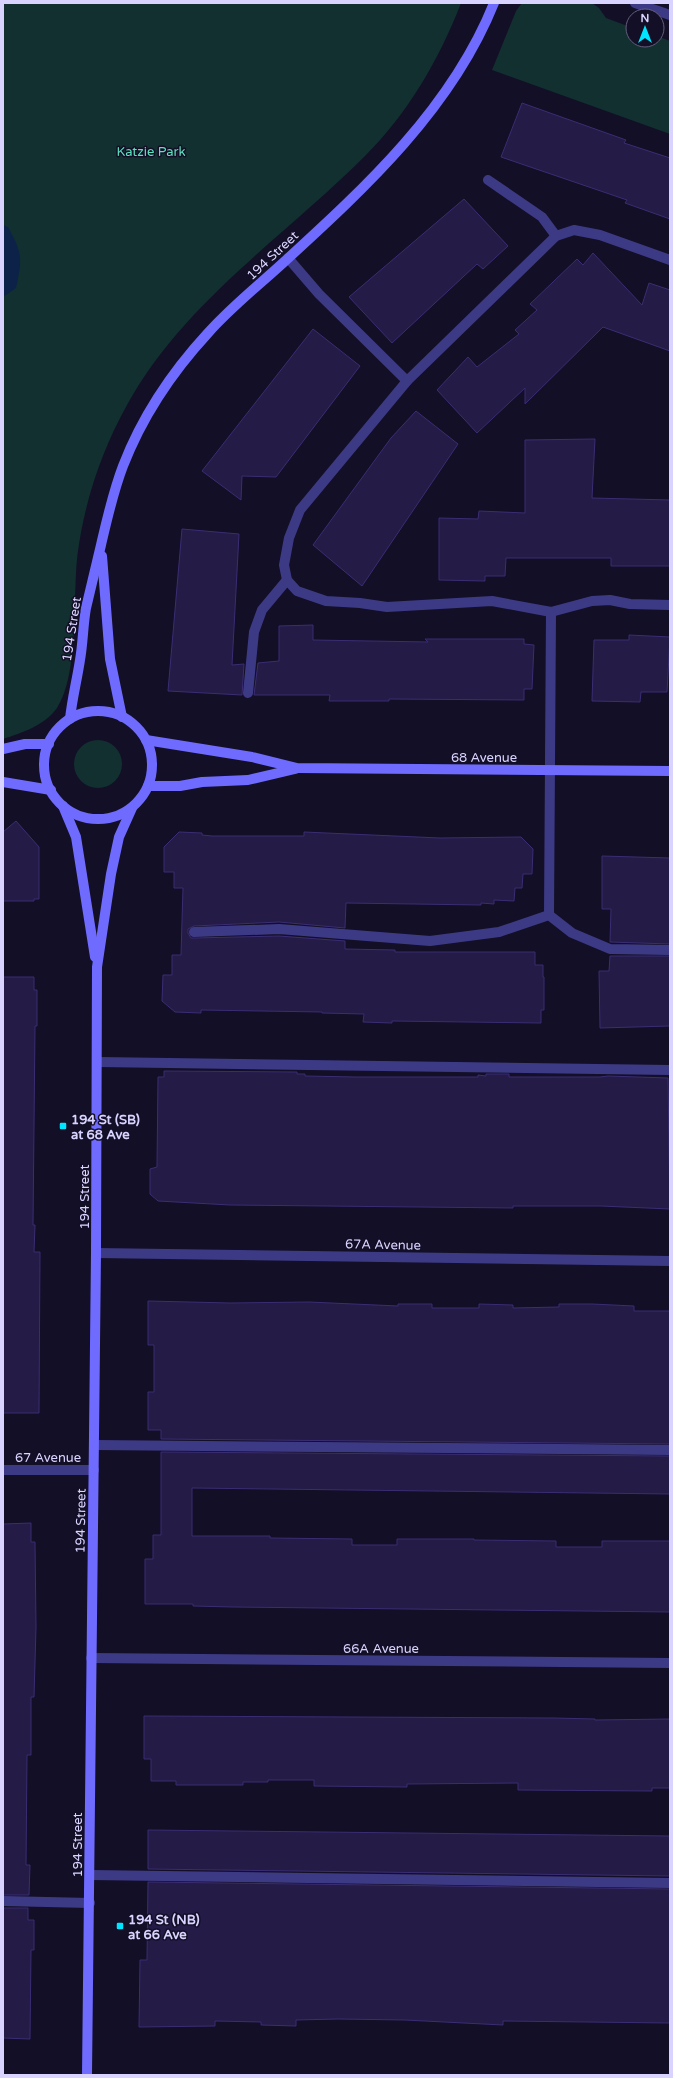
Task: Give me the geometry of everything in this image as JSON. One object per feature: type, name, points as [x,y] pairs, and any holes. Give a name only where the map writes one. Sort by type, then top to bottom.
[{"type":"street","name":"194 Street","points":[[70,719],[71,700],[80,660],[86,610],[122,468],[136,436],[156,399],[183,362],[209,331],[386,164],[422,124],[454,79],[478,40],[494,3]]},
{"type":"street","points":[[635,3],[670,15]]},
{"type":"street","points":[[488,180],[542,217],[556,236]]},
{"type":"street","points":[[670,260],[600,235],[587,232],[574,230],[556,236],[407,381],[300,510],[289,538],[284,564],[287,580],[297,591],[326,601],[360,603],[387,607],[492,601],[550,612],[592,601],[610,600],[630,604],[670,605]]},
{"type":"street","points":[[288,258],[319,294],[407,381]]},
{"type":"street","name":"194 Street","points":[[102,544],[110,659],[122,717]]},
{"type":"street","points":[[248,693],[254,632],[262,610],[287,580]]},
{"type":"street","points":[[549,915],[550,612]]},
{"type":"street","points":[[96,711],[116,714],[122,717],[139,729],[146,740],[151,753],[152,766],[148,786],[141,798],[132,808],[120,815],[100,819],[81,816],[63,806],[50,790],[44,764],[49,744],[60,727],[70,719],[83,714],[96,711]]},
{"type":"street","name":"68 Avenue","points":[[146,740],[252,757],[297,768],[670,771]]},
{"type":"street","points":[[3,749],[25,744],[49,744]]},
{"type":"street","name":"68 Avenue","points":[[148,786],[180,786],[202,782],[248,780],[297,768]]},
{"type":"street","points":[[3,782],[50,790]]},
{"type":"street","name":"194 Street","points":[[63,806],[76,837],[97,967]]},
{"type":"street","name":"194 Street","points":[[87,2075],[98,1062],[97,967],[107,894],[114,859],[119,837],[132,808]]},
{"type":"street","points":[[194,932],[279,929],[430,941],[499,932],[549,915]]},
{"type":"street","points":[[549,915],[572,933],[610,949],[670,950]]},
{"type":"street","points":[[98,1062],[670,1070]]},
{"type":"street","name":"67A Avenue","points":[[96,1253],[670,1261]]},
{"type":"street","points":[[94,1445],[670,1450]]},
{"type":"street","name":"67 Avenue","points":[[3,1470],[94,1470]]},
{"type":"street","name":"66A Avenue","points":[[91,1658],[670,1663]]},
{"type":"street","points":[[90,1875],[670,1883]]},
{"type":"street","points":[[3,1901],[90,1903]]},
{"type":"green space","name":"Katzie Park","points":[[3,3],[461,3],[443,45],[421,85],[381,139],[334,186],[237,273],[206,303],[176,334],[150,368],[118,422],[102,458],[90,494],[78,551],[72,654],[69,675],[64,693],[57,708],[40,724],[3,739]]},
{"type":"green space","points":[[522,3],[592,3],[599,8],[606,18],[625,25],[625,48],[665,48],[665,39],[670,41],[670,134],[492,70],[516,11]]},
{"type":"green space","points":[[93,740],[103,740],[112,744],[118,750],[121,755],[121,773],[112,784],[103,788],[93,788],[84,784],[78,778],[74,769],[74,759],[78,750],[84,744]]},
{"type":"water","points":[[3,225],[8,227],[16,244],[19,251],[20,263],[16,288],[3,297]]},
{"type":"building","points":[[522,103],[626,140],[624,143],[670,158],[670,219],[625,203],[627,200],[501,157]]},
{"type":"building","points":[[464,199],[508,246],[483,269],[477,264],[392,343],[349,297]]},
{"type":"building","points":[[593,253],[642,305],[649,283],[670,290],[670,351],[603,327],[525,404],[525,388],[477,433],[437,390],[468,357],[477,367],[519,334],[515,330],[537,310],[530,304],[577,259],[583,265]]},
{"type":"building","points":[[313,329],[360,366],[276,477],[242,476],[241,500],[202,471]]},
{"type":"building","points":[[416,411],[458,444],[362,586],[313,545],[391,438]]},
{"type":"building","points":[[595,439],[592,498],[670,500],[670,566],[611,566],[611,558],[506,558],[505,576],[485,576],[485,581],[439,580],[439,518],[478,519],[479,511],[525,513],[525,440]]},
{"type":"building","points":[[182,529],[239,534],[232,665],[244,664],[242,695],[168,691]]},
{"type":"building","points":[[313,625],[313,640],[428,642],[425,639],[524,639],[524,644],[534,645],[532,689],[524,689],[524,700],[389,699],[389,701],[329,701],[330,695],[254,695],[258,663],[279,661],[279,626]]},
{"type":"building","points":[[629,635],[670,637],[667,692],[641,692],[640,702],[592,701],[594,640],[629,640]]},
{"type":"building","points":[[16,821],[39,847],[39,899],[34,899],[34,901],[3,901],[3,832]]},
{"type":"building","points":[[179,832],[202,833],[202,835],[212,836],[304,836],[304,832],[440,838],[521,837],[533,849],[532,874],[523,874],[522,888],[515,888],[514,901],[494,900],[494,904],[481,903],[481,905],[346,903],[345,928],[279,922],[194,926],[188,929],[188,933],[191,938],[279,936],[345,941],[345,949],[395,950],[395,952],[535,952],[535,965],[543,965],[544,1010],[541,1010],[541,1023],[392,1021],[392,1023],[363,1022],[364,1014],[201,1010],[201,1013],[175,1012],[162,1001],[163,975],[172,975],[172,955],[181,955],[183,888],[174,888],[174,872],[164,872],[164,847]]},
{"type":"building","points":[[602,856],[670,858],[670,944],[610,942],[611,909],[602,909]]},
{"type":"building","points":[[610,956],[670,956],[670,1026],[600,1028],[599,971],[609,971]]},
{"type":"building","points":[[3,977],[34,977],[34,990],[37,990],[37,1026],[35,1026],[33,1225],[35,1225],[34,1252],[40,1252],[39,1413],[3,1413]]},
{"type":"building","points":[[164,1071],[297,1072],[297,1074],[305,1074],[305,1076],[356,1077],[478,1077],[478,1075],[486,1076],[486,1074],[509,1074],[509,1077],[608,1076],[668,1078],[670,1209],[601,1206],[513,1206],[513,1208],[230,1205],[158,1201],[150,1194],[150,1169],[157,1167],[158,1077],[164,1077]]},
{"type":"building","points":[[148,1301],[230,1303],[309,1302],[398,1306],[398,1304],[432,1304],[432,1308],[479,1308],[479,1304],[513,1305],[513,1308],[559,1307],[559,1304],[592,1304],[634,1306],[634,1311],[670,1311],[670,1444],[161,1439],[161,1430],[148,1430],[148,1392],[154,1392],[154,1345],[148,1345]]},
{"type":"building","points":[[161,1452],[670,1456],[670,1494],[192,1488],[192,1536],[270,1536],[270,1538],[352,1539],[352,1545],[397,1545],[397,1539],[556,1541],[556,1547],[602,1547],[602,1541],[670,1541],[670,1612],[233,1607],[193,1606],[193,1604],[145,1604],[145,1559],[153,1559],[153,1535],[161,1535]]},
{"type":"building","points":[[31,1523],[31,1542],[35,1542],[36,1627],[34,1697],[31,1697],[31,1755],[27,1755],[26,1865],[30,1865],[29,1895],[3,1895],[3,1524]]},
{"type":"building","points":[[144,1716],[554,1718],[595,1720],[670,1719],[670,1788],[652,1788],[652,1791],[518,1790],[518,1783],[407,1784],[407,1787],[314,1786],[314,1780],[268,1780],[268,1782],[243,1782],[243,1785],[176,1785],[176,1781],[151,1781],[151,1759],[144,1759]]},
{"type":"building","points":[[148,1830],[670,1836],[670,1876],[148,1869]]},
{"type":"building","points":[[148,1882],[670,1889],[670,2023],[503,2021],[503,2025],[405,2020],[338,2019],[296,2020],[296,2026],[261,2025],[261,2022],[215,2021],[215,2026],[139,2027],[140,1960],[147,1960]]},
{"type":"building","points":[[3,1908],[28,1908],[28,1920],[34,1920],[34,1950],[31,1950],[30,2039],[3,2038]]},
{"type":"place","name":"194 St (SB) at 68 Ave","points":[[63,1126]]},
{"type":"place","name":"194 St (NB) at 66 Ave","points":[[120,1926]]}]
